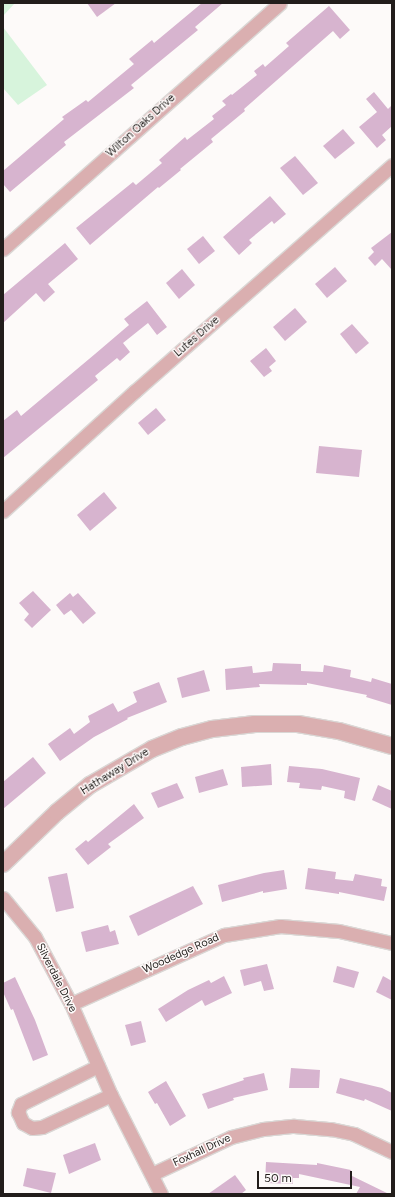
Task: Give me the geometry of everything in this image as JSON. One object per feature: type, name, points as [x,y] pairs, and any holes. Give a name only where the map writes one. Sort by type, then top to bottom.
[{"type":"street","name":"Wilton Oaks Drive","points":[[3,249],[280,3]]},
{"type":"street","name":"Lutes Drive","points":[[3,511],[135,391],[392,165]]},
{"type":"street","name":"Hathaway Drive","points":[[3,864],[57,812],[90,785],[146,752],[182,737],[212,729],[256,724],[298,724],[338,731],[392,746]]},
{"type":"street","name":"Silverdale Drive","points":[[3,898],[35,938],[71,1004],[98,1066],[161,1194]]},
{"type":"street","name":"Woodedge Road","points":[[71,1004],[224,935],[280,926],[339,931],[392,943]]},
{"type":"street","points":[[98,1066],[21,1104],[18,1112],[23,1123],[32,1128],[42,1127],[112,1095]]},
{"type":"street","name":"Foxhall Drive","points":[[152,1174],[231,1137],[263,1129],[294,1126],[331,1129],[354,1134],[392,1152]]},
{"type":"green space","points":[[3,3],[15,3],[3,16]]},
{"type":"green space","points":[[3,27],[47,85],[18,105],[3,88]]},
{"type":"building","points":[[87,3],[116,3],[97,17]]},
{"type":"building","points":[[202,3],[223,3],[195,27],[198,30],[131,85],[134,88],[64,142],[66,145],[10,192],[3,184],[3,171],[64,119],[62,117],[86,100],[88,102],[134,64],[129,59],[152,40],[154,43]]},
{"type":"building","points":[[329,6],[350,30],[340,39],[333,31],[244,109],[245,111],[211,139],[213,142],[90,245],[76,228],[133,182],[136,185],[162,163],[159,160],[185,137],[187,140],[214,119],[212,116],[226,105],[222,101],[257,75],[254,71],[263,64],[265,67],[289,46],[286,43]]},
{"type":"building","points":[[374,92],[388,109],[392,105],[392,126],[382,135],[386,140],[377,148],[359,127],[377,112],[366,99]]},
{"type":"building","points":[[343,129],[355,143],[335,159],[323,146]]},
{"type":"building","points":[[295,156],[318,183],[303,195],[280,168]]},
{"type":"building","points":[[270,196],[286,214],[274,224],[272,221],[249,240],[252,243],[239,255],[223,237]]},
{"type":"building","points":[[392,232],[392,270],[382,259],[375,266],[368,258],[374,252],[371,248]]},
{"type":"building","points":[[203,236],[215,251],[199,264],[187,249]]},
{"type":"building","points":[[65,243],[78,259],[48,284],[55,292],[44,302],[36,293],[3,323],[3,295]]},
{"type":"building","points":[[335,267],[347,281],[327,298],[315,284]]},
{"type":"building","points":[[182,269],[195,285],[179,299],[166,283]]},
{"type":"building","points":[[147,301],[167,327],[157,335],[148,323],[123,343],[130,352],[120,361],[117,358],[95,376],[98,380],[3,458],[3,421],[17,410],[21,416],[129,325],[124,319]]},
{"type":"building","points":[[295,308],[307,322],[285,341],[273,327]]},
{"type":"building","points":[[352,324],[369,343],[356,354],[340,334]]},
{"type":"building","points":[[266,348],[276,361],[269,367],[272,371],[264,377],[250,361]]},
{"type":"building","points":[[156,408],[166,420],[148,435],[138,423]]},
{"type":"building","points":[[319,446],[362,450],[359,477],[316,473]]},
{"type":"building","points":[[104,492],[117,508],[90,531],[77,515]]},
{"type":"building","points":[[33,591],[51,610],[32,628],[24,620],[29,614],[19,603]]},
{"type":"building","points":[[70,593],[73,597],[78,593],[96,613],[83,624],[71,610],[64,615],[56,605]]},
{"type":"building","points":[[273,663],[301,664],[301,671],[323,672],[324,665],[351,670],[350,677],[371,682],[372,678],[392,684],[392,705],[366,697],[367,695],[307,683],[307,685],[259,684],[260,687],[226,690],[225,669],[252,666],[253,673],[272,671]]},
{"type":"building","points":[[204,670],[210,691],[182,698],[177,678]]},
{"type":"building","points":[[159,682],[167,702],[127,718],[128,719],[94,737],[60,761],[48,744],[70,728],[74,734],[90,722],[88,716],[113,703],[118,712],[137,702],[133,692]]},
{"type":"building","points":[[33,757],[46,773],[3,809],[3,782]]},
{"type":"building","points":[[271,764],[272,785],[242,787],[241,767]]},
{"type":"building","points":[[289,766],[322,769],[360,778],[355,801],[344,798],[345,791],[322,786],[321,790],[299,788],[300,783],[287,782]]},
{"type":"building","points":[[223,769],[228,785],[199,793],[195,777]]},
{"type":"building","points":[[177,783],[184,798],[158,808],[151,793]]},
{"type":"building","points":[[378,785],[392,791],[392,809],[372,800]]},
{"type":"building","points":[[134,804],[144,818],[108,844],[111,847],[88,865],[75,849],[86,840],[88,842]]},
{"type":"building","points":[[308,868],[336,872],[335,879],[353,881],[355,874],[382,879],[381,886],[387,887],[384,901],[339,892],[339,894],[305,889]]},
{"type":"building","points":[[284,870],[287,889],[263,893],[263,891],[222,902],[218,885],[264,873]]},
{"type":"building","points":[[67,873],[74,908],[56,912],[48,877]]},
{"type":"building","points":[[193,886],[203,904],[138,936],[129,916]]},
{"type":"building","points":[[108,925],[110,932],[115,930],[119,944],[86,952],[81,932]]},
{"type":"building","points":[[267,964],[274,989],[264,991],[261,981],[244,986],[240,970]]},
{"type":"building","points":[[337,966],[359,972],[354,988],[333,982]]},
{"type":"building","points":[[224,976],[232,993],[205,1006],[202,1000],[166,1022],[158,1009],[188,990],[209,980],[211,983]]},
{"type":"building","points":[[383,976],[392,981],[392,1000],[376,992]]},
{"type":"building","points":[[15,977],[35,1020],[48,1055],[33,1061],[13,1009],[11,1010],[3,992],[3,983]]},
{"type":"building","points":[[141,1021],[146,1042],[131,1046],[125,1025]]},
{"type":"building","points":[[291,1068],[320,1070],[319,1088],[289,1088]]},
{"type":"building","points":[[264,1073],[268,1090],[233,1098],[234,1100],[208,1109],[202,1094],[244,1080],[243,1078]]},
{"type":"building","points":[[340,1078],[382,1088],[392,1093],[392,1111],[365,1099],[364,1101],[336,1093]]},
{"type":"building","points":[[166,1081],[186,1116],[170,1126],[157,1103],[155,1104],[148,1092]]},
{"type":"building","points":[[95,1143],[101,1160],[69,1174],[63,1155]]},
{"type":"building","points":[[266,1162],[317,1165],[317,1163],[351,1170],[350,1175],[389,1194],[356,1194],[360,1187],[299,1174],[299,1178],[293,1178],[293,1184],[265,1183]]},
{"type":"building","points":[[27,1168],[56,1173],[51,1193],[23,1186]]},
{"type":"building","points":[[235,1175],[246,1190],[241,1194],[208,1194]]}]
